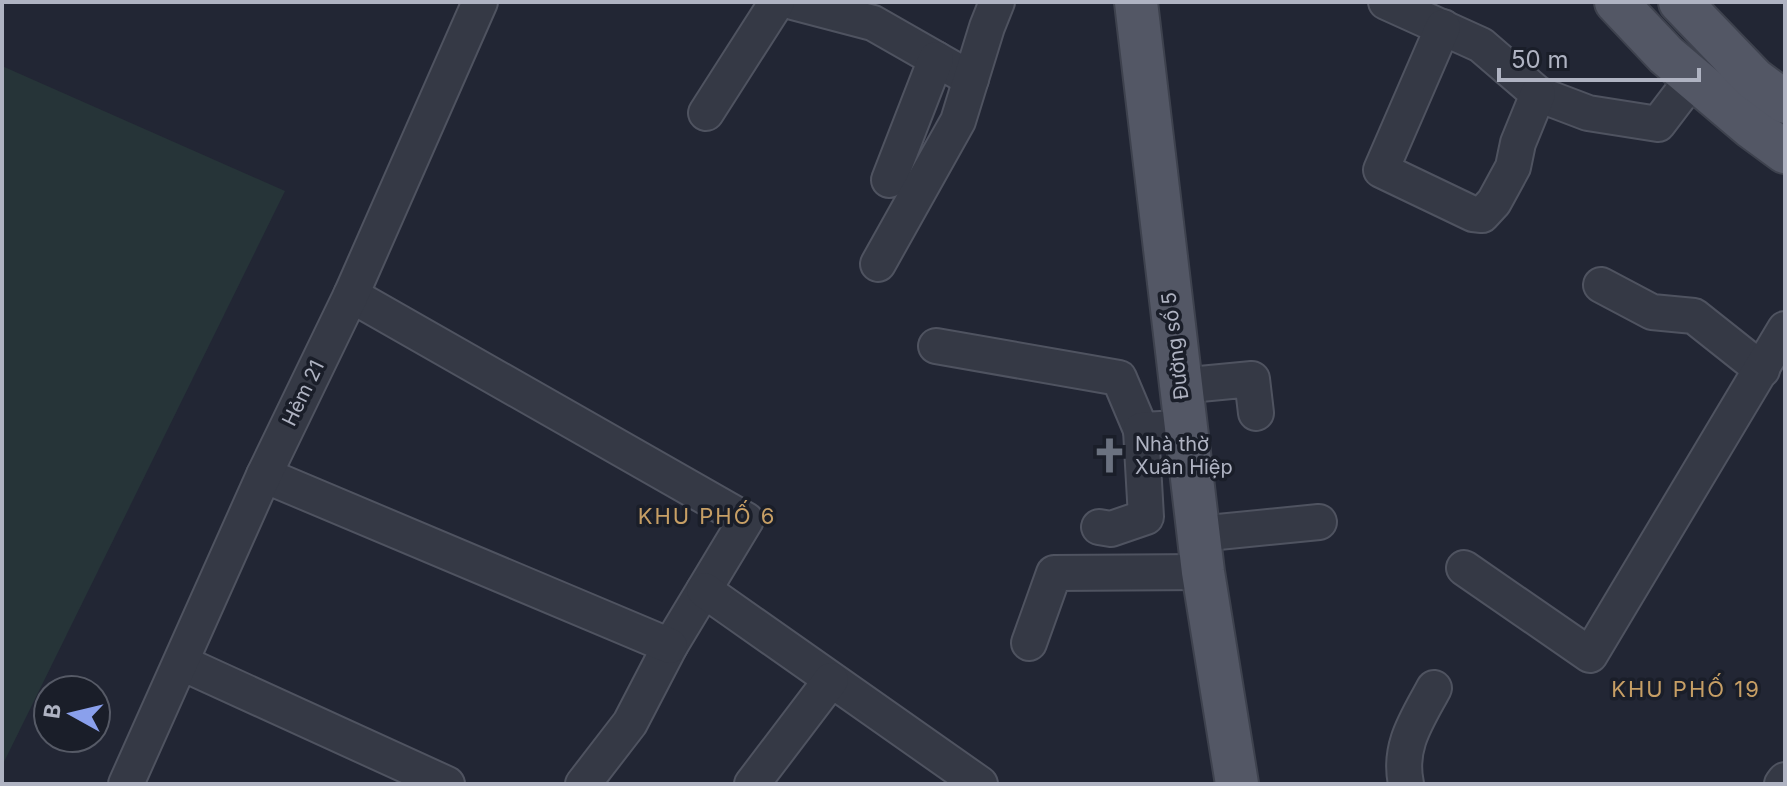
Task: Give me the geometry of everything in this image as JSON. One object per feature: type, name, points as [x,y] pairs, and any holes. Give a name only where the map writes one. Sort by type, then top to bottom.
[{"type":"main road","name":"Đường số 5","points":[[1136,2],[1179,386],[1233,781]]},
{"type":"main road","points":[[1616,2],[1666,55],[1785,152]]},
{"type":"main road","points":[[1680,2],[1754,79],[1785,102]]},
{"type":"street","name":"Hẻm 21","points":[[126,784],[264,475],[351,295],[480,2]]},
{"type":"street","points":[[706,113],[777,2]]},
{"type":"street","points":[[793,2],[873,23],[971,79]]},
{"type":"street","points":[[878,264],[958,121],[997,2]]},
{"type":"street","points":[[1386,2],[1481,45],[1538,94],[1588,113],[1658,124],[1693,78]]},
{"type":"street","points":[[1443,27],[1381,170],[1473,214],[1482,215],[1494,202],[1513,167],[1518,143],[1538,94]]},
{"type":"street","points":[[889,180],[936,59]]},
{"type":"street","points":[[1601,285],[1652,312],[1694,316],[1762,370]]},
{"type":"street","points":[[351,295],[746,520],[670,646],[630,723],[583,784]]},
{"type":"street","points":[[1464,568],[1590,655],[1785,329]]},
{"type":"street","points":[[936,346],[1119,378],[1141,430],[1146,517],[1111,529],[1099,527]]},
{"type":"street","points":[[1179,386],[1252,379],[1256,413]]},
{"type":"street","points":[[1141,430],[1186,428]]},
{"type":"street","points":[[264,475],[670,646]]},
{"type":"street","points":[[1029,643],[1054,573],[1201,553],[1319,522]]},
{"type":"street","points":[[704,590],[980,784]]},
{"type":"street","points":[[182,663],[447,784]]},
{"type":"street","points":[[752,784],[831,680]]},
{"type":"street","points":[[1406,784],[1407,738],[1434,688]]},
{"type":"shaded area","points":[[2,66],[285,191],[47,674],[32,674],[32,705],[2,766]]},
{"type":"place","name":"Nhà thờ Xuân Hiệp","points":[[1109,456]]},
{"type":"district","name":"KHU PHỐ 6","points":[[707,516]]},
{"type":"district","name":"KHU PHỐ 19","points":[[1686,689]]}]
